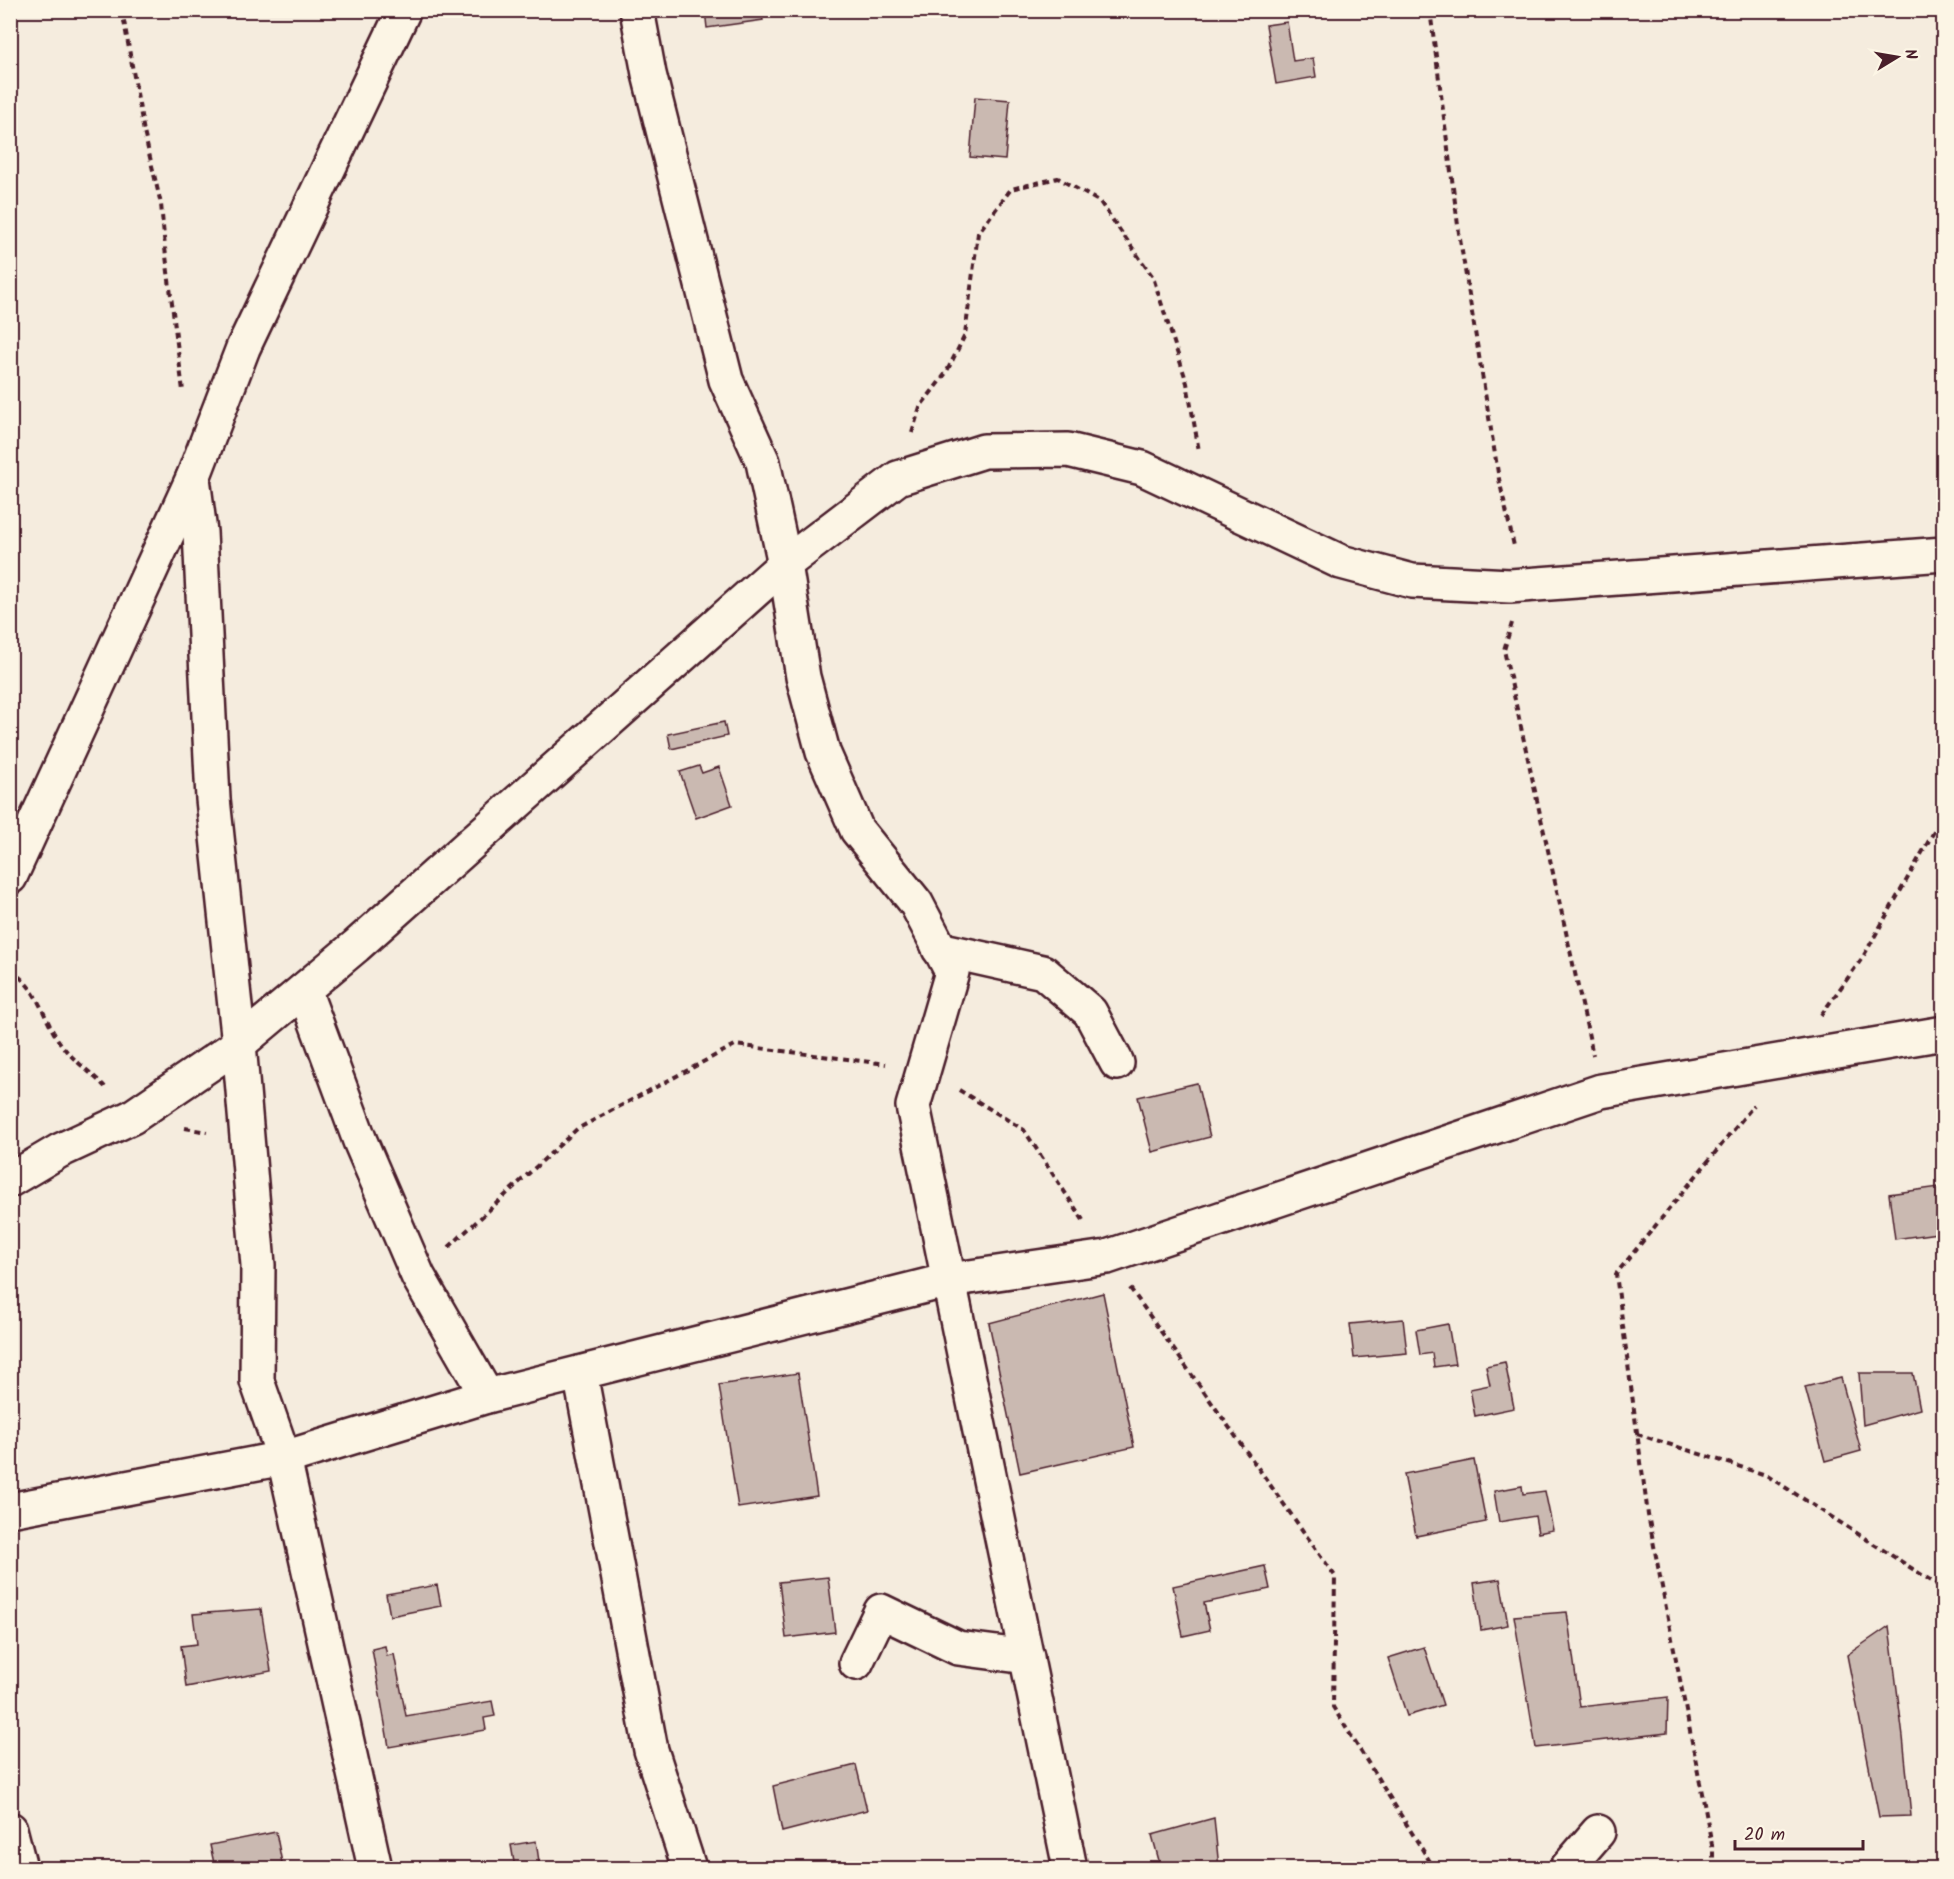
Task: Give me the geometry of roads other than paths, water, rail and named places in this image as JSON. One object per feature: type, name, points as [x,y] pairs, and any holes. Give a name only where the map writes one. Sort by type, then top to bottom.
[{"type":"street","points":[[10,877],[193,478],[243,348],[404,10]]},
{"type":"street","points":[[637,10],[650,74],[726,380],[763,462],[785,564],[803,678],[823,752],[857,830],[916,903],[951,972],[913,1106],[1070,1869]]},
{"type":"street","points":[[10,1180],[59,1151],[132,1117],[238,1044],[374,930],[785,564],[898,478],[984,451],[1068,450],[1142,468],[1341,562],[1412,581],[1510,586],[1944,554]]},
{"type":"street","points":[[193,478],[200,532],[213,799],[258,1265],[257,1381],[284,1458],[375,1869]]},
{"type":"street","points":[[939,949],[1043,972],[1090,1012],[1118,1063]]},
{"type":"street","points":[[304,990],[360,1141],[417,1276],[487,1396]]},
{"type":"street","points":[[10,1510],[284,1458],[487,1396],[949,1280],[1107,1257],[1601,1091],[1944,1033]]},
{"type":"street","points":[[580,1372],[651,1750],[689,1869]]},
{"type":"street","points":[[856,1663],[881,1611],[958,1648],[1027,1657]]},
{"type":"street","points":[[10,1829],[20,1869]]},
{"type":"street","points":[[1567,1869],[1598,1832]]}]
